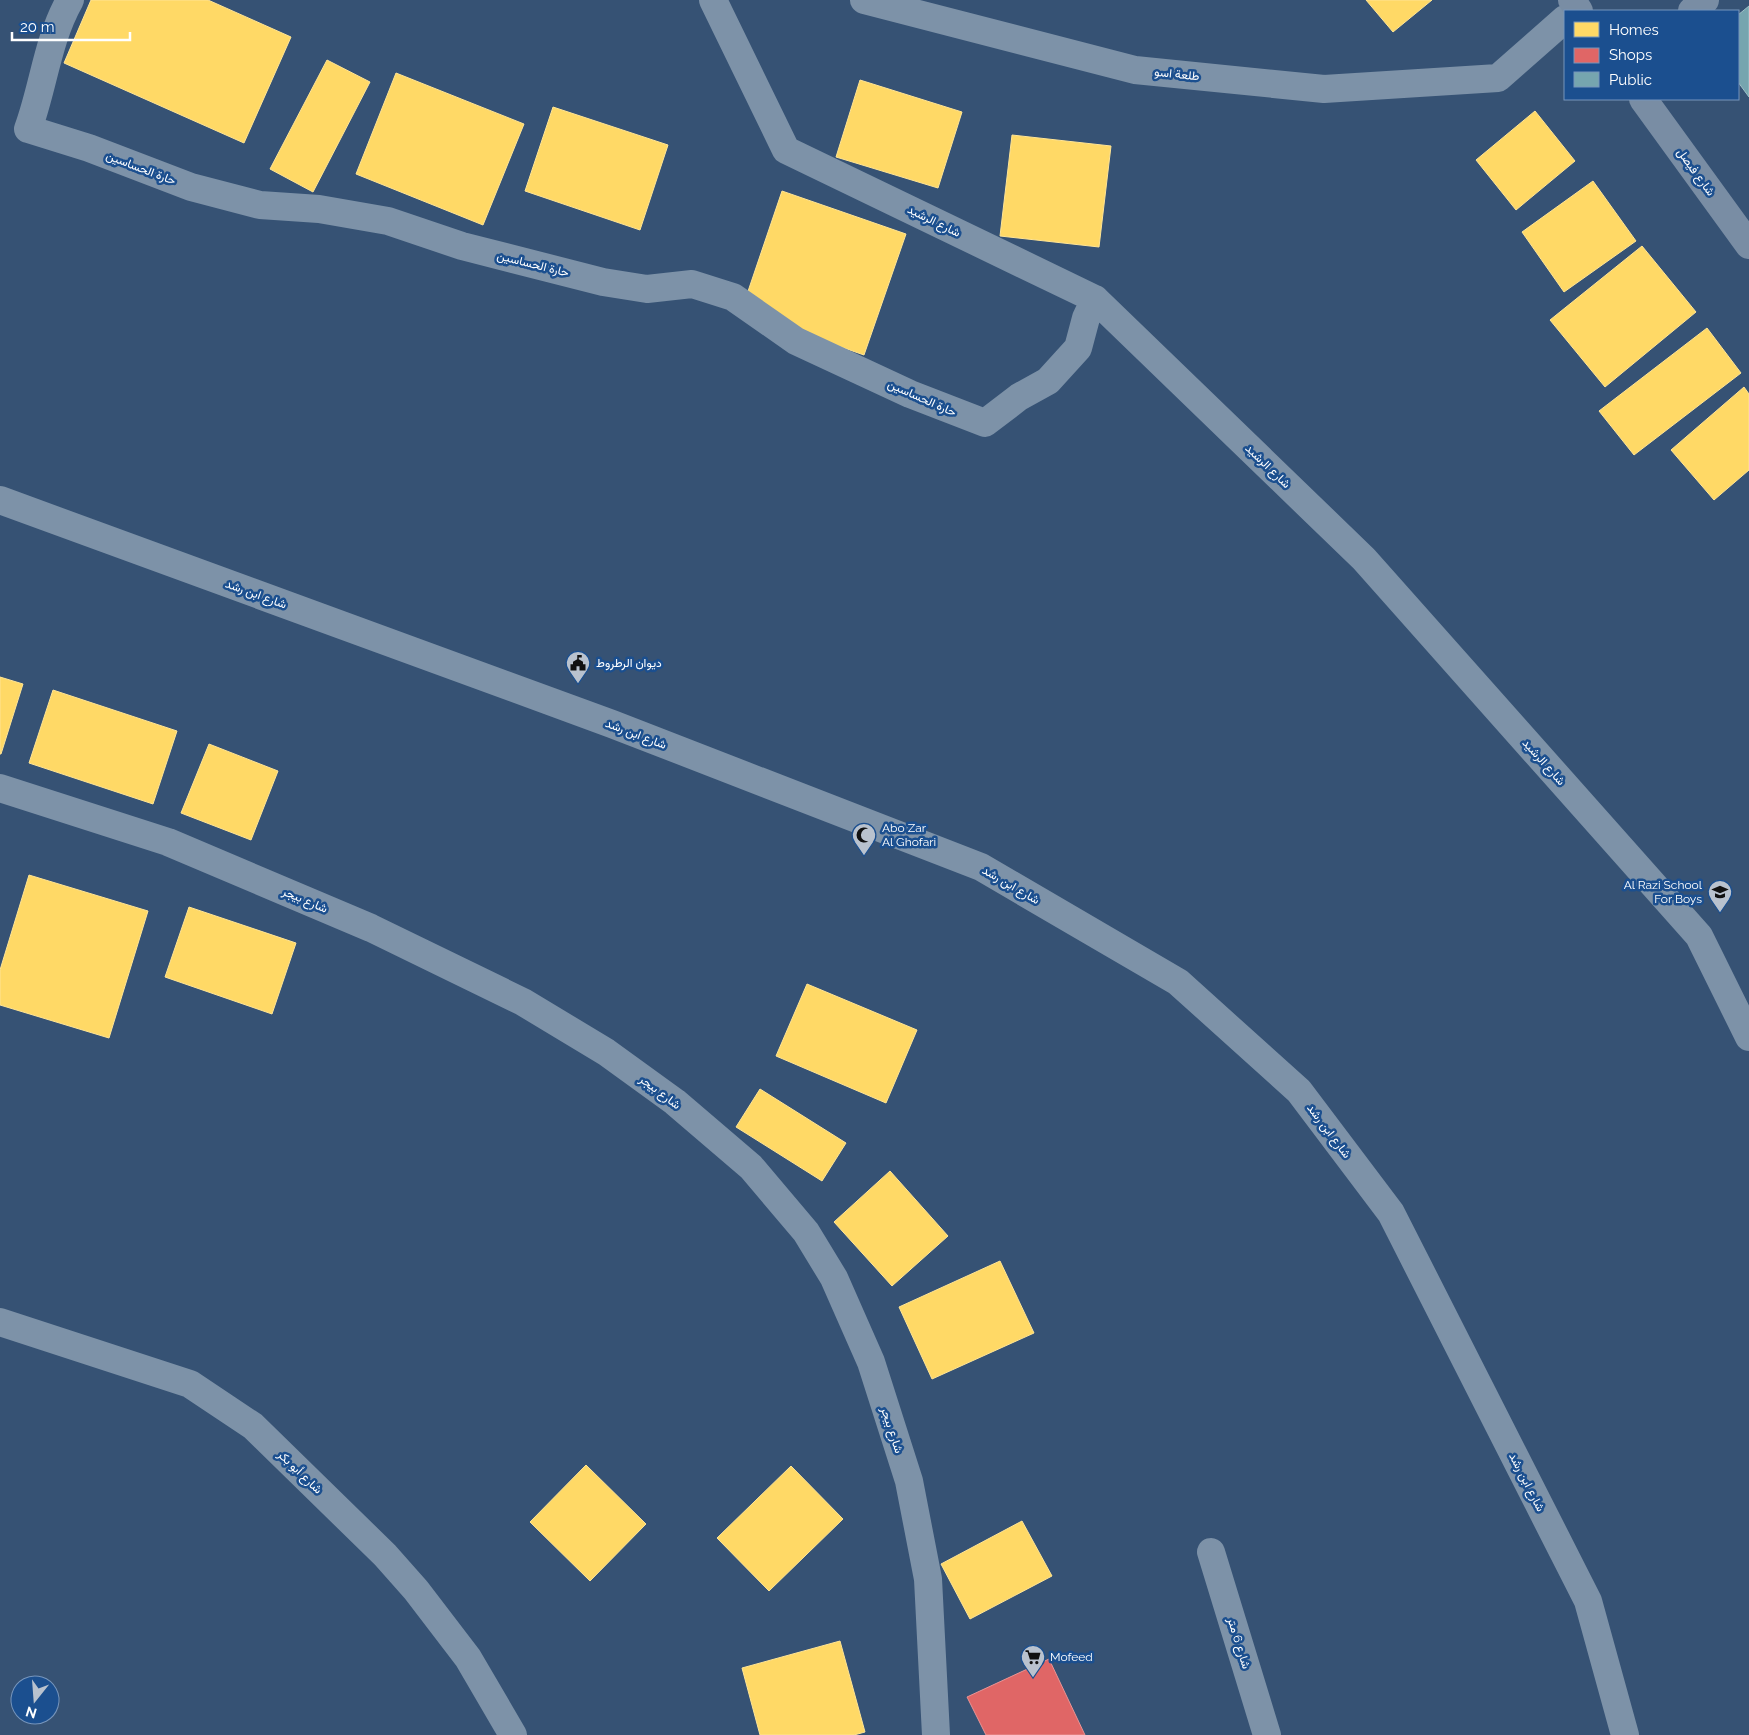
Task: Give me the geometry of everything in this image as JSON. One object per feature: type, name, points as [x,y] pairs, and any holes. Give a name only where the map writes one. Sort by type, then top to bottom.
[{"type":"main road","points":[[1693,10],[1705,0]]},
{"type":"main road","name":"شارع فيصل","points":[[1644,100],[1749,245]]},
{"type":"street","name":"حارة الحساسين","points":[[70,0],[58,22],[47,56],[39,100],[28,129],[89,148],[191,187],[260,205],[319,209],[388,221],[462,246],[603,282],[647,289],[692,284],[733,297],[796,341],[910,394],[985,423],[1019,397],[1048,381],[1078,348],[1086,318],[1095,299]]},
{"type":"street","name":"شارع الرشيد","points":[[713,0],[786,150],[1095,299],[1364,559],[1698,936],[1749,1037]]},
{"type":"street","name":"طلعة اسو","points":[[864,0],[1135,70],[1324,89],[1498,78],[1564,18]]},
{"type":"street","name":"شارع ابن رشد","points":[[0,500],[612,724],[981,868],[1178,982],[1299,1091],[1391,1213],[1588,1601],[1624,1735]]},
{"type":"street","name":"شارع بيجر","points":[[0,788],[168,842],[371,928],[523,1002],[606,1052],[667,1096],[751,1168],[811,1240],[834,1278],[874,1371],[908,1481],[928,1579],[936,1735]]},
{"type":"street","name":"شارع أبو بكر","points":[[0,1322],[190,1384],[252,1426],[384,1555],[416,1590],[468,1658],[513,1735]]},
{"type":"street","name":"شارع 6 متر","points":[[1211,1552],[1267,1735]]},
{"type":"building: Homes","points":[[91,0],[208,0],[291,37],[244,143],[64,63]]},
{"type":"building: Homes","points":[[1366,0],[1432,0],[1393,32]]},
{"type":"building: Homes","points":[[327,60],[370,82],[313,192],[270,169]]},
{"type":"building: Homes","points":[[396,73],[524,124],[483,225],[356,174]]},
{"type":"building: Homes","points":[[860,80],[962,112],[938,188],[836,157]]},
{"type":"building: Homes","points":[[553,107],[668,145],[640,230],[525,191]]},
{"type":"building: Homes","points":[[1535,111],[1575,161],[1516,210],[1476,160]]},
{"type":"building: Homes","points":[[1012,135],[1111,146],[1099,247],[1000,236]]},
{"type":"building: Homes","points":[[1593,181],[1636,241],[1564,292],[1522,232]]},
{"type":"building: Homes","points":[[782,191],[906,234],[864,355],[741,312]]},
{"type":"building: Homes","points":[[1642,246],[1696,312],[1605,387],[1550,320]]},
{"type":"building: Homes","points":[[1707,328],[1741,373],[1634,455],[1599,411]]},
{"type":"building: Homes","points":[[1744,387],[1749,394],[1749,470],[1714,500],[1671,450]]},
{"type":"building: Homes","points":[[0,677],[23,684],[1,754],[0,754]]},
{"type":"building: Homes","points":[[53,690],[177,731],[153,804],[29,763]]},
{"type":"building: Homes","points":[[209,744],[278,771],[251,840],[181,813]]},
{"type":"building: Homes","points":[[29,875],[148,911],[109,1038],[0,1005],[0,970]]},
{"type":"building: Homes","points":[[189,907],[296,943],[272,1014],[165,977]]},
{"type":"building: Homes","points":[[807,984],[917,1030],[886,1103],[776,1056]]},
{"type":"building: Homes","points":[[760,1089],[846,1143],[822,1181],[736,1127]]},
{"type":"building: Homes","points":[[890,1171],[948,1236],[892,1286],[834,1222]]},
{"type":"building: Homes","points":[[1000,1261],[1034,1333],[932,1379],[899,1307]]},
{"type":"building: Homes","points":[[586,1465],[646,1524],[590,1581],[530,1522]]},
{"type":"building: Homes","points":[[791,1466],[843,1519],[769,1591],[717,1538]]},
{"type":"building: Homes","points":[[1022,1521],[1052,1576],[970,1619],[941,1564]]},
{"type":"building: Homes","points":[[840,1641],[865,1732],[854,1735],[760,1735],[742,1668]]},
{"type":"building: Shops","name":"Mofeed","points":[[1049,1659],[1085,1735],[986,1735],[967,1697]]},
{"type":"building: Public","points":[[1749,6],[1749,97],[1739,83],[1739,14]]},
{"type":"place","name":"ديوان الرطروط","points":[[578,684]]},
{"type":"place","name":"Abo Zar Al Ghofari","points":[[864,856]]},
{"type":"place","name":"Al Razi School For Boys","points":[[1720,913]]},
{"type":"place","name":"Mofeed","points":[[1033,1678]]}]
